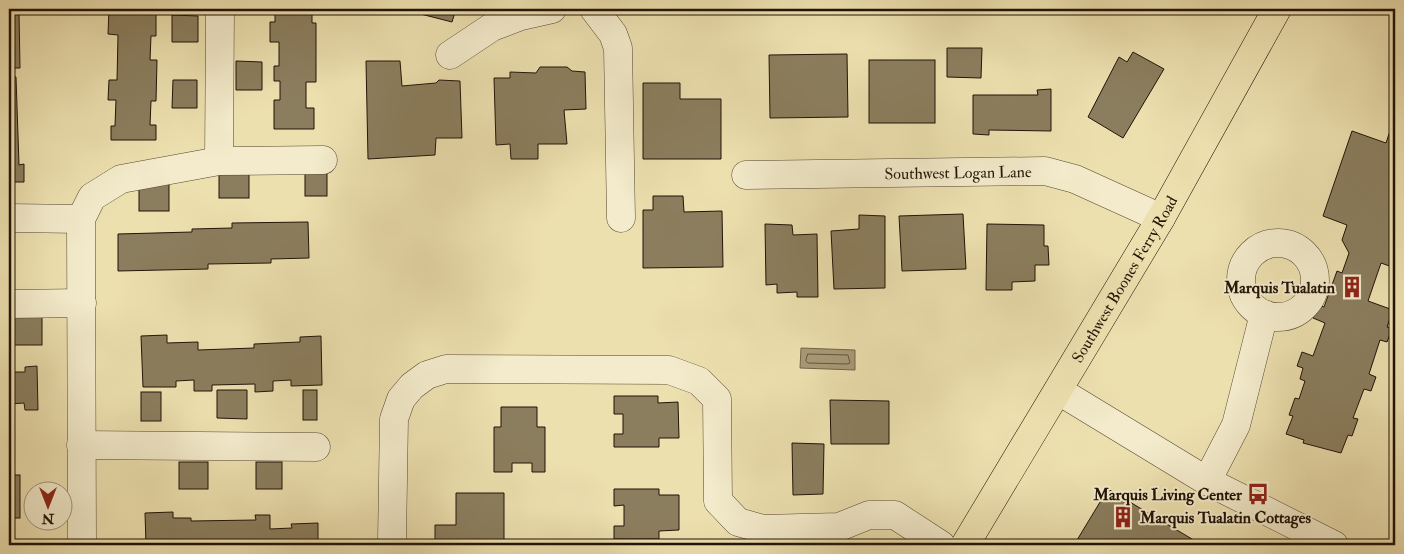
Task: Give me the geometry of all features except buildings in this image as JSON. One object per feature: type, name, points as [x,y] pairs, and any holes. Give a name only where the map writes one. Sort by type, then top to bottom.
[{"type":"main road","name":"Southwest Boones Ferry Road","points":[[965,545],[1161,218],[1277,9]]},
{"type":"street","points":[[219,161],[220,9]]},
{"type":"street","points":[[450,56],[492,28],[521,16],[552,9]]},
{"type":"street","points":[[594,9],[613,34],[618,48],[621,218]]},
{"type":"street","points":[[82,545],[81,219],[92,197],[121,179],[219,161],[323,160]]},
{"type":"street","name":"Southwest Logan Lane","points":[[746,175],[1045,171],[1076,180],[1161,218]]},
{"type":"street","points":[[9,218],[81,219]]},
{"type":"street","points":[[9,304],[82,303]]},
{"type":"street","points":[[1207,481],[1236,425],[1264,314]]},
{"type":"street","points":[[392,541],[394,419],[401,399],[412,386],[427,375],[446,369],[669,370],[699,381],[717,399],[718,501],[738,522],[763,529],[839,527],[869,515],[895,515],[941,545]]},
{"type":"street","points":[[1059,391],[1207,481],[1334,545]]},
{"type":"street","points":[[81,445],[316,447]]},
{"type":"water","points":[[801,348],[855,350],[855,370],[800,368]]},
{"type":"place","name":"Marquis Tualatin","points":[[1352,287]]},
{"type":"place","name":"Marquis Living Center","points":[[1258,494]]},
{"type":"place","name":"Marquis Tualatin Cottages","points":[[1123,517]]}]
